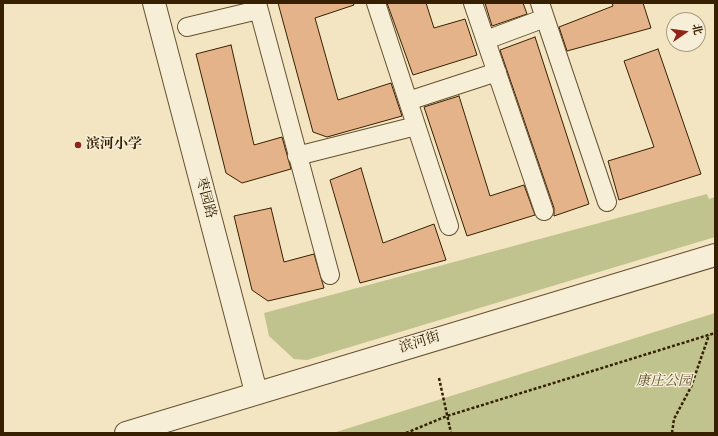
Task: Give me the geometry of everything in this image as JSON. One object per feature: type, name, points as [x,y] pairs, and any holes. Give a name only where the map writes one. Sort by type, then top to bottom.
[{"type":"street","name":"枣园路","points":[[154,3],[256,392]]},
{"type":"street","points":[[376,3],[448,226]]},
{"type":"street","points":[[473,3],[544,211]]},
{"type":"street","points":[[187,27],[258,7],[330,276]]},
{"type":"street","points":[[486,40],[543,11],[607,202]]},
{"type":"street","points":[[408,101],[497,72]]},
{"type":"street","points":[[297,156],[416,126]]},
{"type":"street","name":"滨河街","points":[[126,433],[256,392],[715,255]]},
{"type":"path","points":[[406,433],[447,416],[715,333]]},
{"type":"path","points":[[672,433],[674,419],[691,387],[709,335]]},
{"type":"path","points":[[439,378],[451,433]]},
{"type":"green space","points":[[707,194],[709,199],[715,197],[715,237],[307,360],[294,359],[269,336],[264,313]]},
{"type":"green space","name":"康庄公园","points":[[715,313],[715,433],[333,433]]},
{"type":"building","points":[[278,3],[353,3],[354,5],[315,18],[338,100],[391,83],[402,116],[327,137],[313,132]]},
{"type":"building","points":[[387,3],[426,3],[434,28],[465,19],[477,55],[413,75]]},
{"type":"building","points":[[485,3],[523,3],[527,14],[492,26]]},
{"type":"building","points":[[612,3],[643,3],[651,28],[567,51],[559,27],[613,6]]},
{"type":"building","points":[[535,37],[589,204],[554,216],[554,208],[500,50]]},
{"type":"building","points":[[231,45],[254,145],[282,137],[291,169],[242,183],[226,173],[196,54]]},
{"type":"building","points":[[658,49],[701,174],[619,200],[608,161],[654,147],[624,61]]},
{"type":"building","points":[[459,96],[490,196],[524,185],[535,215],[467,236],[424,107]]},
{"type":"building","points":[[361,168],[383,243],[434,224],[446,260],[360,283],[330,180]]},
{"type":"building","points":[[271,208],[284,262],[314,254],[324,288],[268,301],[252,290],[234,216]]},
{"type":"place","name":"滨河小学","points":[[78,145]]}]
